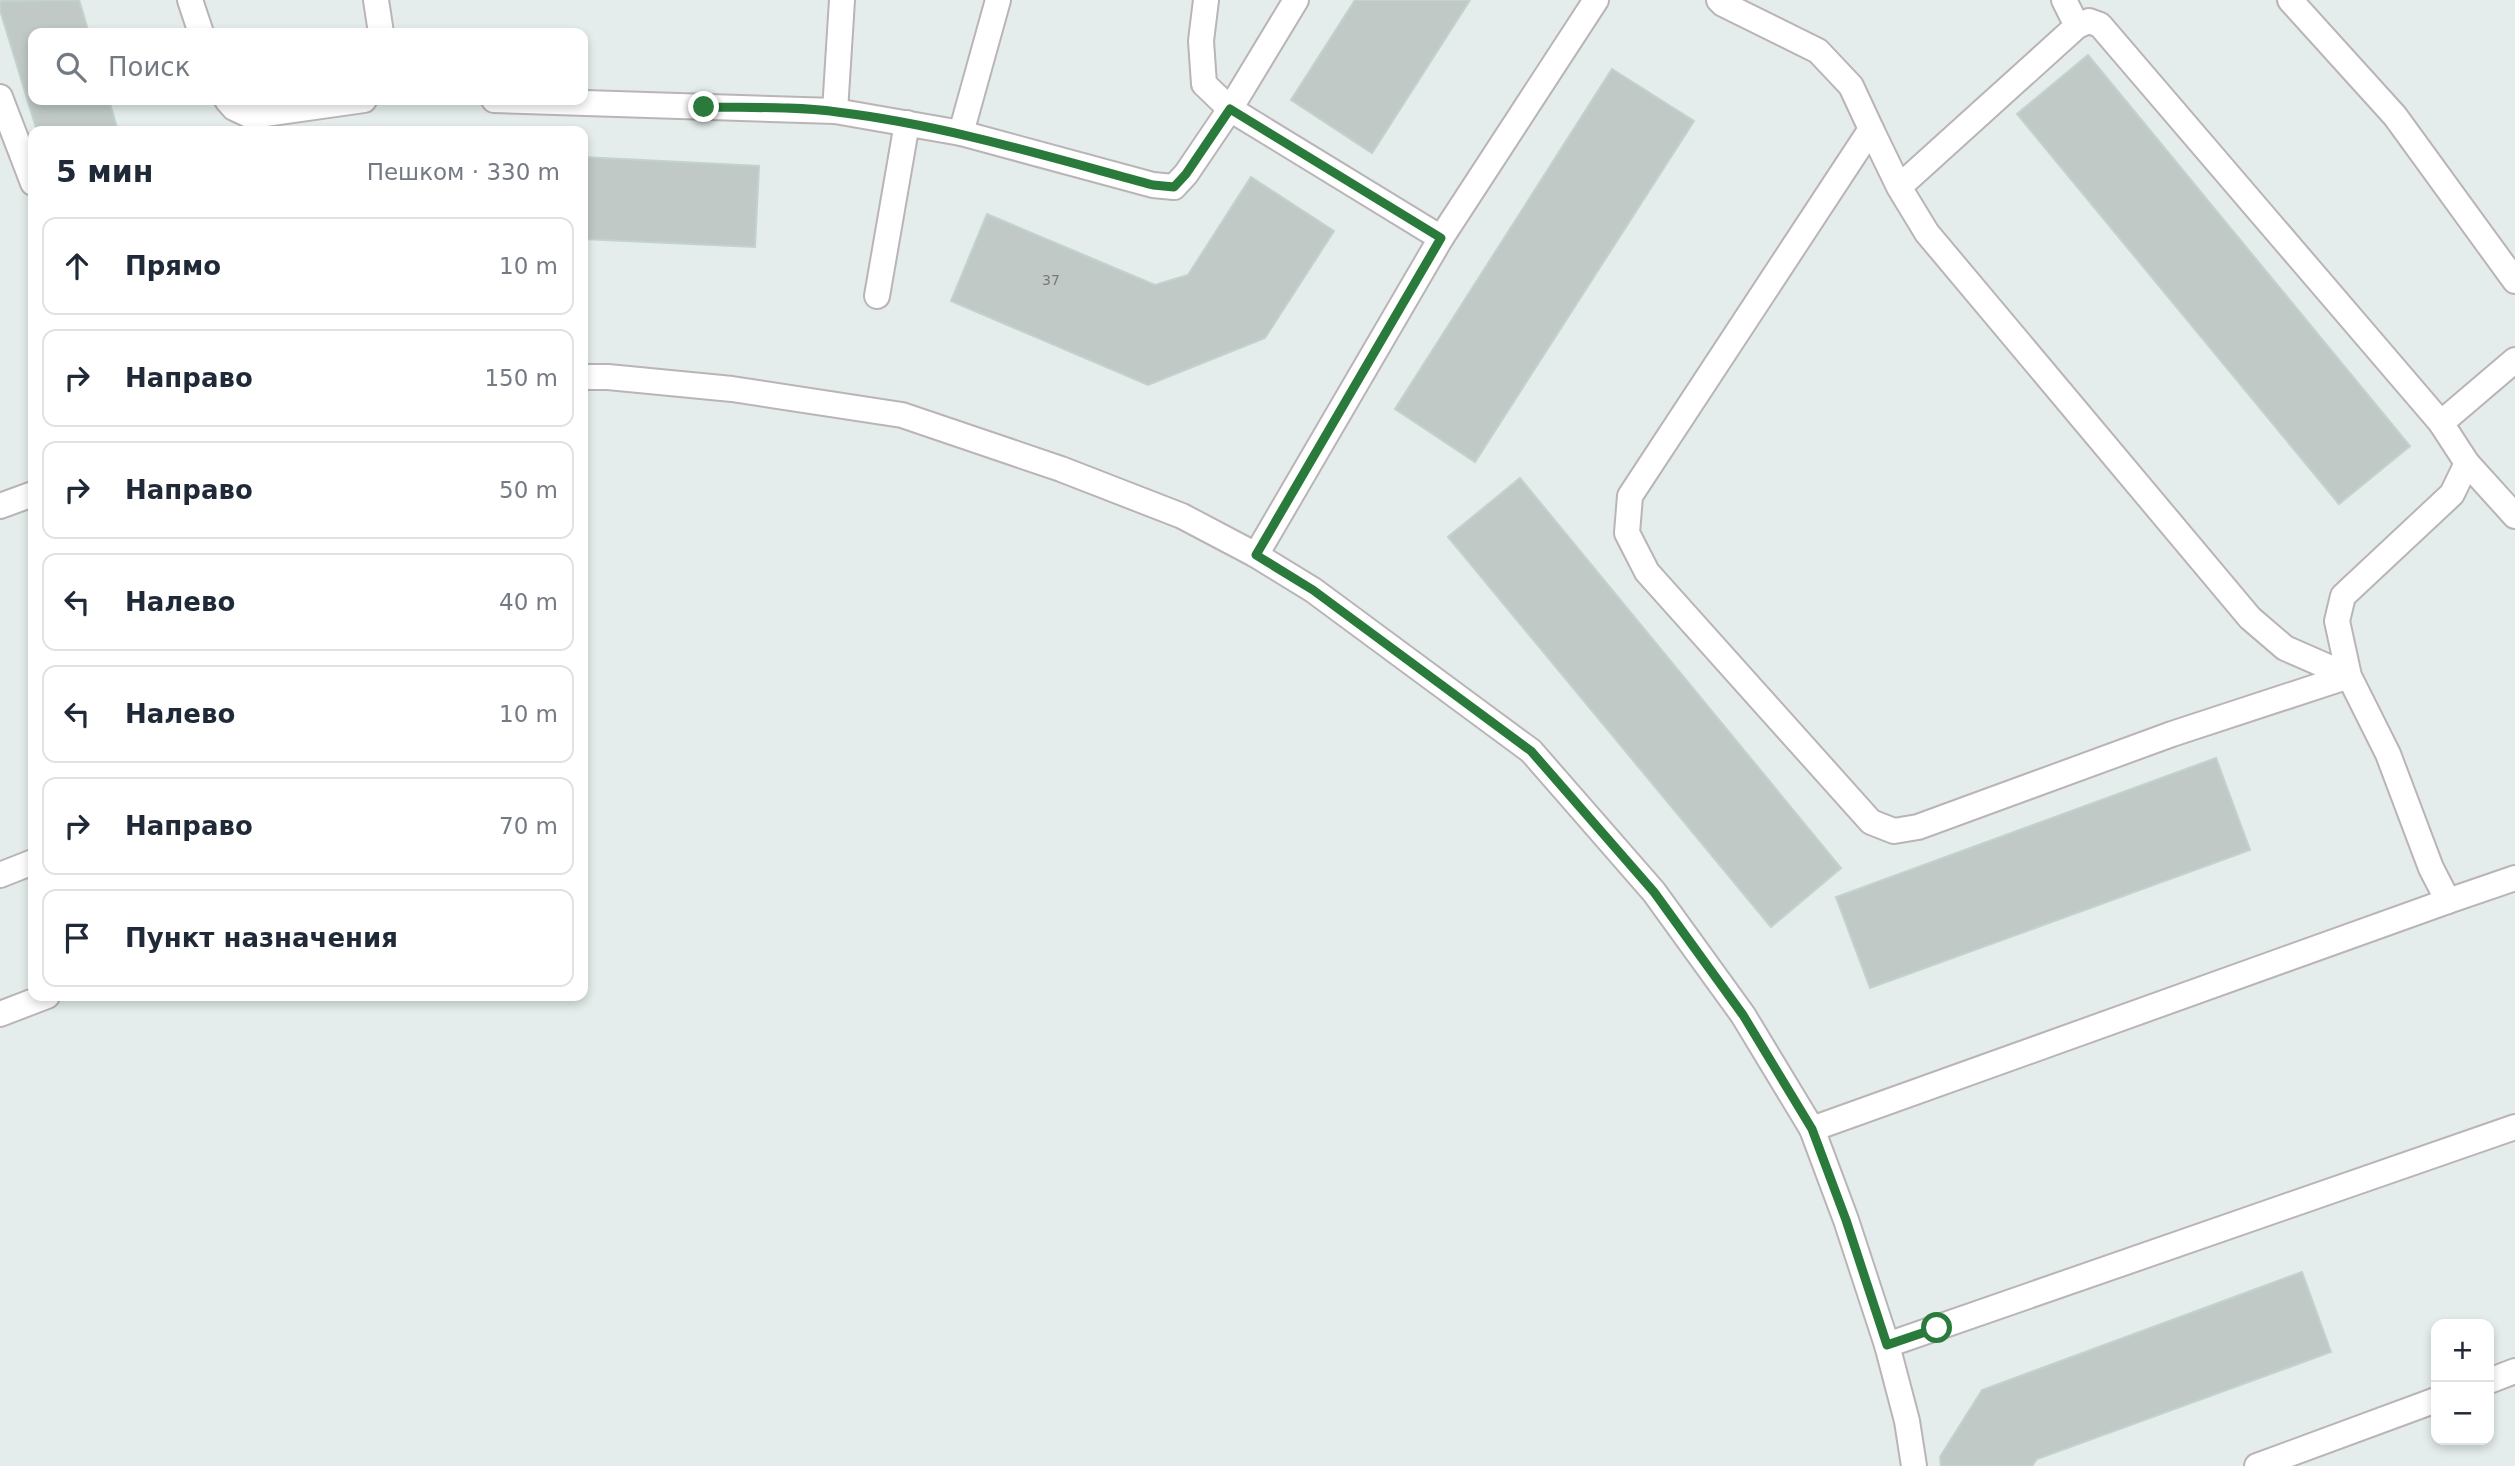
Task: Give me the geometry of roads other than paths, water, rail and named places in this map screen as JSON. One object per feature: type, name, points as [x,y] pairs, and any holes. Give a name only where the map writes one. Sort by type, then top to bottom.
[{"type":"lane","points":[[190,0],[199,28]]},
{"type":"lane","points":[[376,0],[380,28]]},
{"type":"lane","points":[[835,111],[842,0]]},
{"type":"lane","points":[[961,133],[998,0]]},
{"type":"lane","points":[[1206,0],[1201,41],[1204,83],[1230,109],[1441,238]]},
{"type":"lane","points":[[588,103],[835,111],[961,133],[1153,185],[1174,187],[1186,174],[1230,109],[1296,0]]},
{"type":"lane","points":[[1256,555],[1441,238],[1596,0]]},
{"type":"lane","points":[[1719,0],[1818,51],[1851,86],[1899,187],[1927,233],[2250,618],[2285,648],[2349,676]]},
{"type":"lane","points":[[2064,0],[2077,26]]},
{"type":"lane","points":[[2290,0],[2395,116],[2515,281]]},
{"type":"lane","points":[[1899,187],[2077,26],[2089,21],[2099,25],[2441,423],[2467,463],[2515,516]]},
{"type":"lane","points":[[0,97],[28,170]]},
{"type":"lane","points":[[231,105],[251,116],[329,105]]},
{"type":"lane","points":[[877,296],[907,123]]},
{"type":"lane","points":[[1871,129],[1630,496],[1627,533],[1647,572],[1871,822],[1894,831],[1918,827],[2172,734],[2349,676]]},
{"type":"lane","points":[[2441,423],[2515,360]]},
{"type":"lane","points":[[588,377],[732,388],[902,415],[1061,468],[1182,516],[1256,555],[1313,590],[1531,751],[1654,892],[1743,1015],[1812,1129],[1846,1220],[1887,1345],[1907,1421],[1914,1466]]},
{"type":"lane","points":[[2448,901],[2431,868],[2388,754],[2349,676],[2337,621],[2343,596],[2452,494],[2467,463]]},
{"type":"lane","points":[[0,506],[28,496]]},
{"type":"lane","points":[[0,875],[28,864]]},
{"type":"lane","points":[[1812,1129],[2515,878]]},
{"type":"lane","points":[[0,1014],[34,1001]]},
{"type":"lane","points":[[1887,1345],[2515,1127]]},
{"type":"lane","points":[[2494,1379],[2515,1371]]},
{"type":"lane","points":[[2257,1466],[2431,1402]]}]
